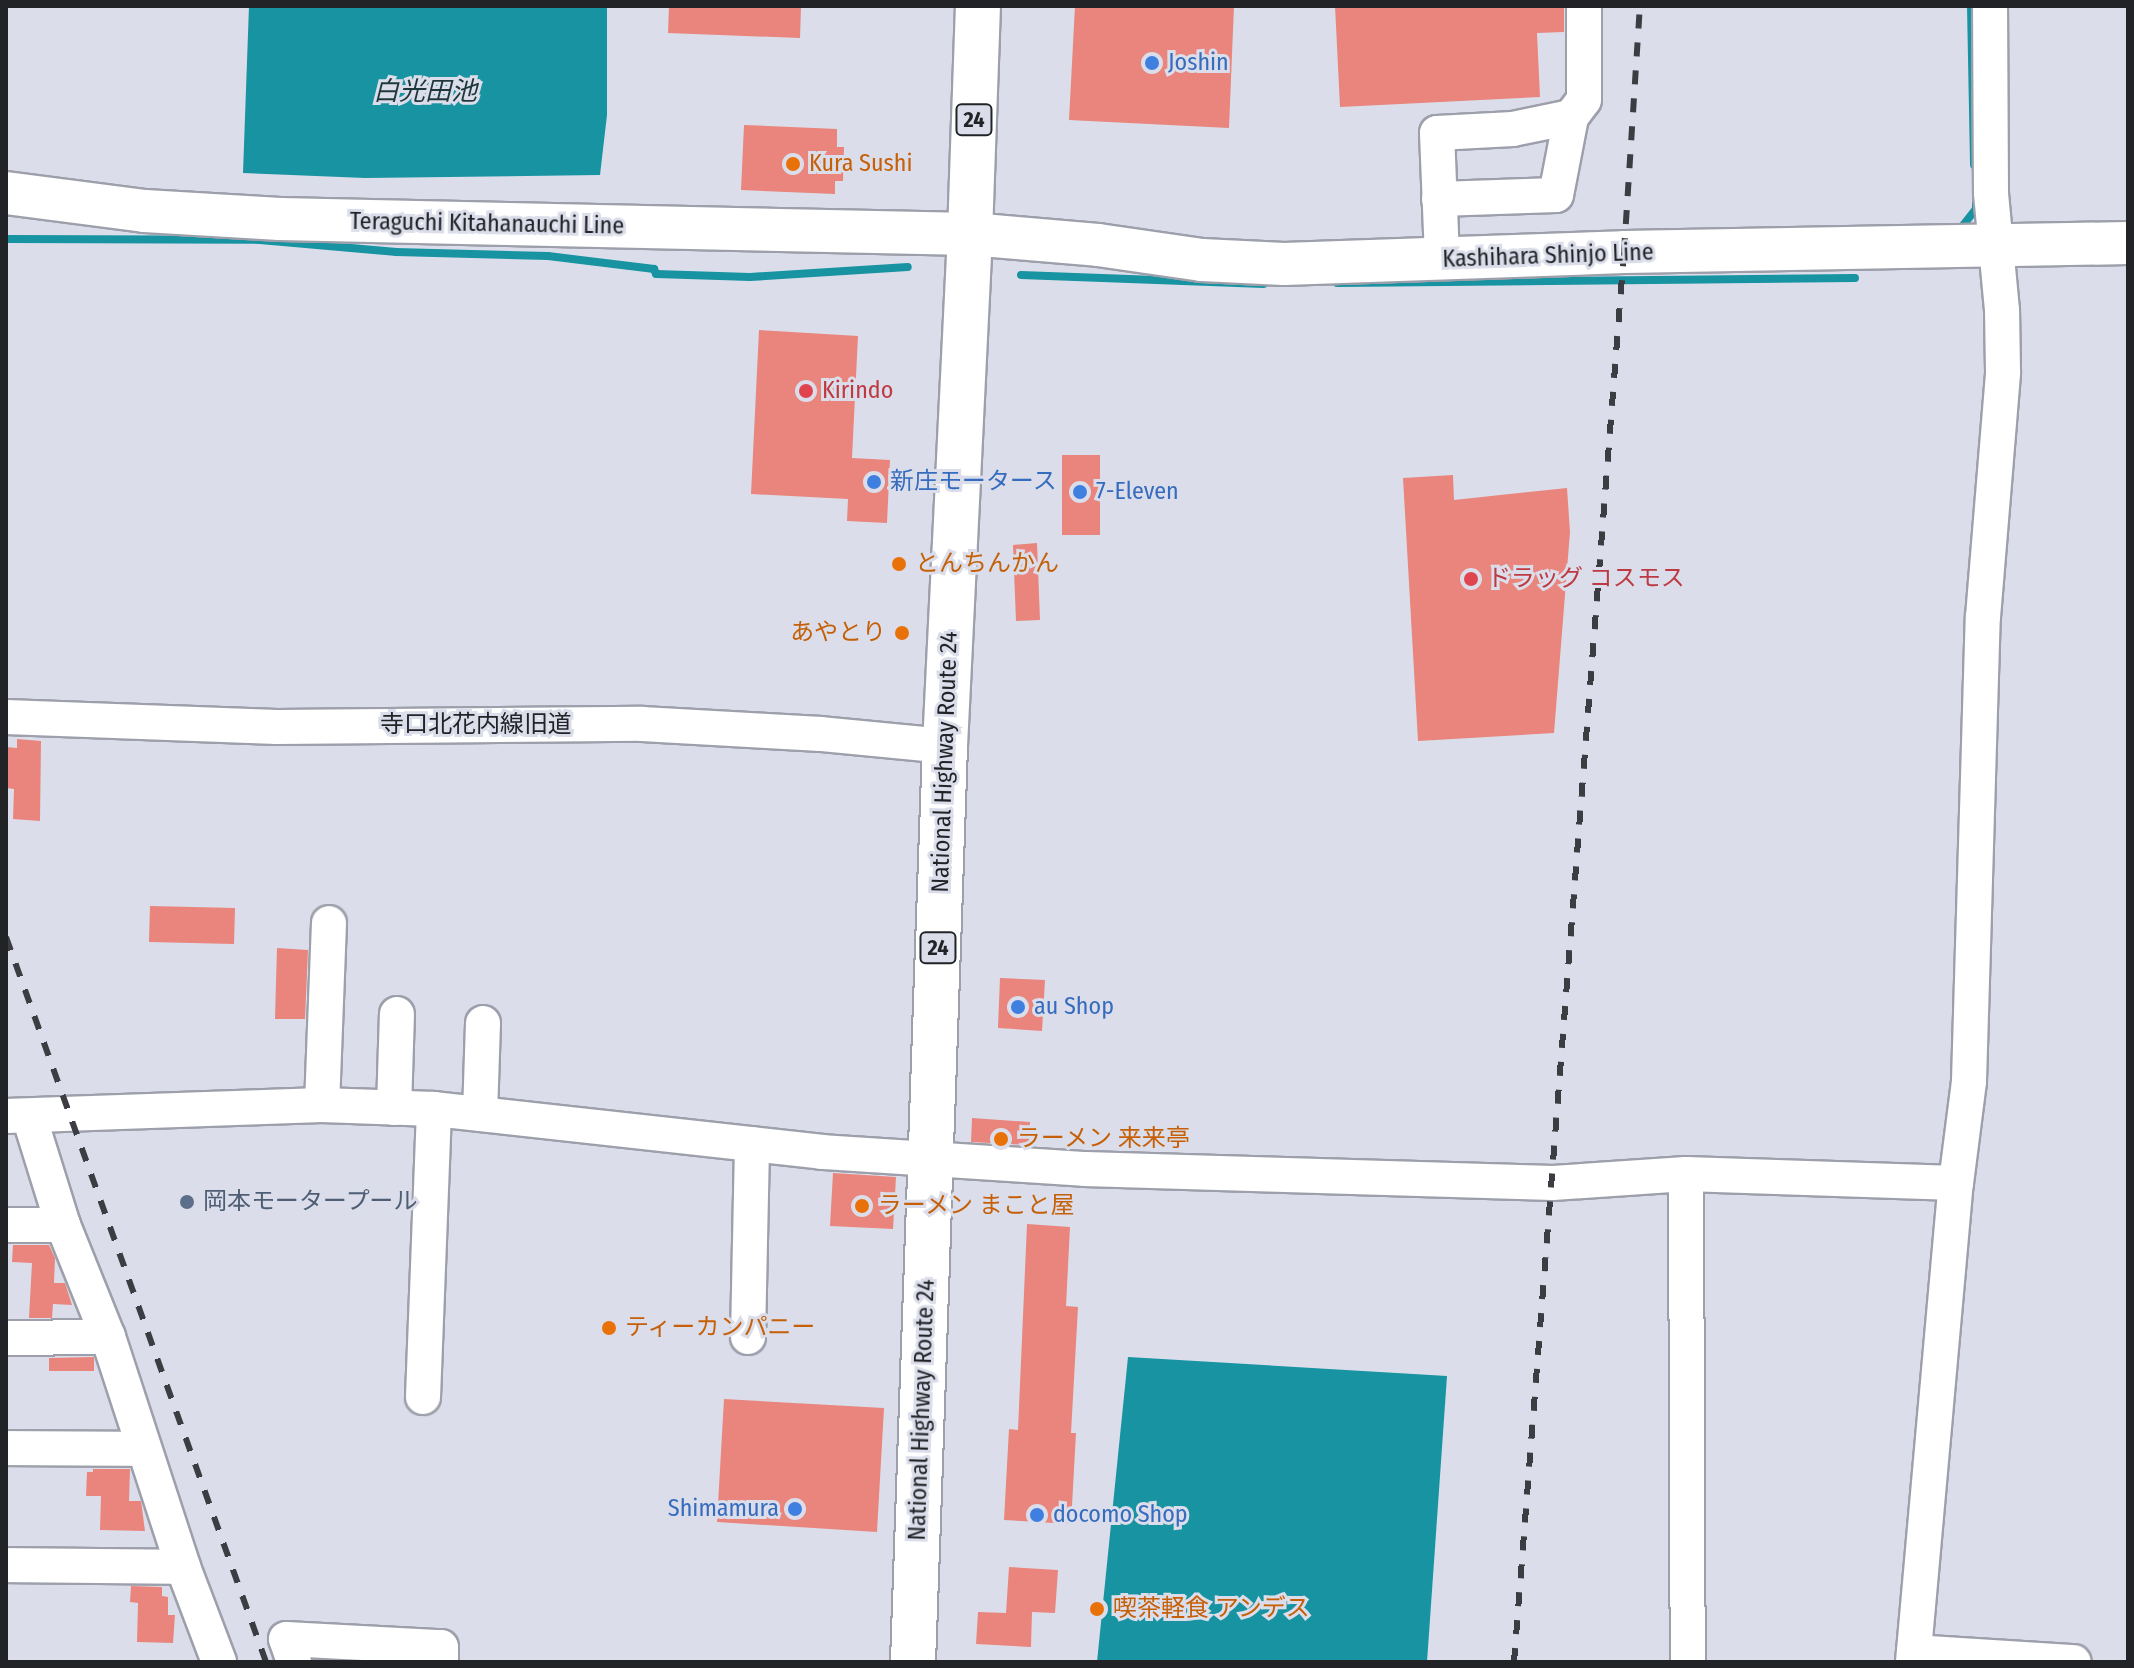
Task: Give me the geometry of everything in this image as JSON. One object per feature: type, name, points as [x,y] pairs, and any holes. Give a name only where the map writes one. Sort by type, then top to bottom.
[{"type":"highway","name":"National Highway Route 24","points":[[913,1662],[945,746],[978,6]]},
{"type":"main road","name":"Teraguchi Kitahanauchi Line","points":[[6,193],[145,211],[280,219],[970,234]]},
{"type":"main road","name":"Kashihara Shinjo Line","points":[[970,234],[1098,245],[1241,263],[2128,243]]},
{"type":"street","points":[[1439,199],[1556,195],[1571,117],[1584,100],[1587,73],[1584,6]]},
{"type":"street","points":[[1990,6],[1990,154],[2002,310],[2003,372],[1978,711],[1971,1051],[1913,1657],[2074,1662]]},
{"type":"street","points":[[1442,260],[1437,133],[1513,129],[1571,117]]},
{"type":"street","name":"寺口北花内線旧道","points":[[6,717],[277,727],[642,724],[821,734],[945,746]]},
{"type":"street","points":[[322,1105],[329,923]]},
{"type":"street","points":[[394,1108],[397,1014]]},
{"type":"street","points":[[480,1114],[483,1023]]},
{"type":"street","points":[[219,1662],[183,1567],[108,1337],[17,1116],[322,1105],[434,1109],[752,1144],[931,1160],[1100,1170],[1553,1183],[1686,1174],[1956,1183]]},
{"type":"street","points":[[423,1397],[434,1109]]},
{"type":"street","points":[[748,1337],[752,1144]]},
{"type":"street","points":[[1686,1174],[1688,1662]]},
{"type":"street","points":[[6,1225],[63,1225]]},
{"type":"street","points":[[6,1338],[108,1337]]},
{"type":"street","points":[[6,1448],[144,1449]]},
{"type":"street","points":[[6,1565],[183,1567]]},
{"type":"street","points":[[294,1662],[286,1639],[441,1647],[441,1662]]},
{"type":"water","name":"白光田池","points":[[249,6],[607,6],[607,115],[600,175],[365,178],[243,173]]},
{"type":"water","points":[[1128,1357],[1447,1376],[1427,1662],[1097,1662]]},
{"type":"building","points":[[669,6],[801,6],[800,38],[668,33]]},
{"type":"building","name":"Joshin","points":[[1075,6],[1234,6],[1229,128],[1069,120]]},
{"type":"building","points":[[1335,6],[1564,6],[1564,32],[1537,33],[1540,97],[1340,107]]},
{"type":"building","name":"Kura Sushi","points":[[744,125],[837,129],[837,147],[844,147],[843,181],[835,181],[835,194],[741,190]]},
{"type":"building","name":"Kirindo","points":[[759,330],[858,336],[852,458],[890,460],[887,523],[847,521],[848,499],[751,494]]},
{"type":"building","points":[[1062,455],[1100,455],[1100,535],[1062,535]]},
{"type":"building","points":[[1453,475],[1454,500],[1567,488],[1570,532],[1554,733],[1418,741],[1403,478]]},
{"type":"building","points":[[1037,543],[1040,620],[1016,621],[1013,545]]},
{"type":"building","points":[[17,739],[41,741],[40,821],[13,819],[14,789],[6,788],[6,747],[17,748]]},
{"type":"building","points":[[150,906],[235,908],[234,944],[149,942]]},
{"type":"building","points":[[277,948],[308,950],[305,1019],[275,1019]]},
{"type":"building","points":[[1000,978],[1045,980],[1042,1031],[998,1028]]},
{"type":"building","points":[[972,1118],[1030,1122],[1029,1145],[971,1142]]},
{"type":"building","points":[[833,1173],[896,1177],[893,1229],[830,1226]]},
{"type":"building","points":[[1027,1224],[1070,1227],[1066,1306],[1078,1307],[1071,1433],[1076,1433],[1071,1524],[1004,1520],[1009,1429],[1018,1430]]},
{"type":"building","points":[[13,1245],[49,1245],[55,1258],[54,1283],[65,1283],[72,1305],[53,1304],[52,1318],[29,1318],[32,1263],[12,1262]]},
{"type":"building","points":[[94,1357],[94,1371],[49,1371],[49,1358]]},
{"type":"building","points":[[724,1399],[884,1408],[877,1532],[717,1522]]},
{"type":"building","points":[[93,1469],[130,1469],[129,1501],[141,1501],[145,1531],[100,1530],[101,1496],[86,1496],[87,1472],[93,1472]]},
{"type":"building","points":[[1009,1567],[1058,1570],[1055,1613],[1032,1612],[1031,1647],[976,1644],[978,1612],[1006,1613]]},
{"type":"building","points":[[131,1586],[162,1587],[162,1596],[168,1597],[168,1615],[175,1615],[173,1643],[137,1642],[138,1603],[130,1602]]},
{"type":"waterway","points":[[1971,6],[1974,165]]},
{"type":"waterway","points":[[1957,228],[1961,228],[1976,209],[1976,203]]},
{"type":"waterway","points":[[6,239],[260,240],[396,252],[548,256],[654,269],[656,274],[750,277],[908,267]]},
{"type":"waterway","points":[[1021,275],[1264,284]]},
{"type":"waterway","points":[[1337,283],[1855,278]]},
{"type":"railway","points":[[1514,1662],[1624,252],[1640,6]]},
{"type":"railway","points":[[6,937],[266,1662]]},
{"type":"place","name":"Joshin","points":[[1152,63]]},
{"type":"place","name":"Kura Sushi","points":[[793,164]]},
{"type":"place","name":"Kirindo","points":[[806,391]]},
{"type":"place","name":"新庄モータース","points":[[874,482]]},
{"type":"place","name":"7-Eleven","points":[[1080,492]]},
{"type":"place","name":"とんちんかん","points":[[899,564]]},
{"type":"place","name":"ドラッグ コスモス","points":[[1471,579]]},
{"type":"place","name":"あやとり","points":[[902,633]]},
{"type":"place","name":"au Shop","points":[[1018,1007]]},
{"type":"place","name":"ラーメン 来来亭","points":[[1001,1139]]},
{"type":"place","name":"岡本モータープール","points":[[187,1202]]},
{"type":"place","name":"ラーメン まこと屋","points":[[862,1206]]},
{"type":"place","name":"ティーカンパニー","points":[[609,1328]]},
{"type":"place","name":"Shimamura","points":[[795,1509]]},
{"type":"place","name":"docomo Shop","points":[[1037,1515]]},
{"type":"place","name":"喫茶軽食 アンデス","points":[[1097,1609]]}]
